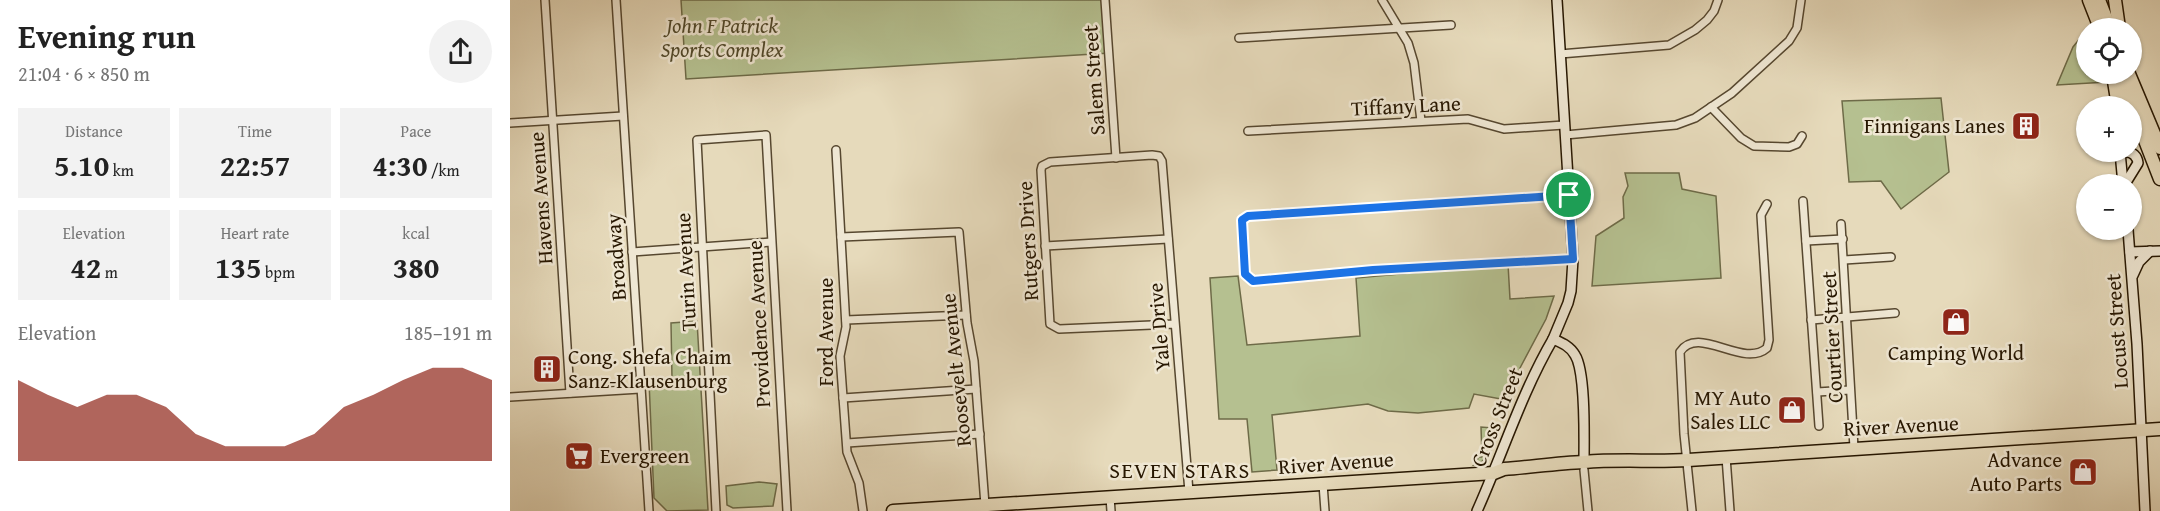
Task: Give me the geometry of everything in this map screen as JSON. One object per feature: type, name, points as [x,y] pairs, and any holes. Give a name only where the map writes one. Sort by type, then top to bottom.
[{"type":"highway","points":[[2088,0],[2095,18]]},
{"type":"highway","points":[[2099,0],[2106,18]]},
{"type":"highway","points":[[2115,0],[2117,18]]},
{"type":"highway","points":[[2142,113],[2156,128],[2160,148]]},
{"type":"highway","points":[[2142,127],[2160,179]]},
{"type":"highway","name":"River Avenue","points":[[892,511],[937,510],[986,505],[1009,507],[1110,497],[1494,473],[1504,475],[1584,466],[2160,429]]},
{"type":"street","name":"Havens Avenue","points":[[545,0],[570,393]]},
{"type":"street","name":"Broadway","points":[[616,0],[649,511]]},
{"type":"street","name":"Salem Street","points":[[1105,0],[1116,158]]},
{"type":"street","points":[[1382,0],[1408,43],[1414,63],[1421,122]]},
{"type":"street","name":"Cross Street","points":[[1477,511],[1494,473],[1515,414],[1553,339],[1571,291],[1573,259],[1557,0]]},
{"type":"street","points":[[1560,54],[1669,45],[1707,20],[1718,0]]},
{"type":"street","name":"Tiffany Lane","points":[[1248,131],[1468,119],[1504,129],[1565,130],[1676,125],[1695,118],[1732,93],[1789,41],[1797,28],[1802,0]]},
{"type":"street","points":[[1239,38],[1451,25]]},
{"type":"street","points":[[1712,107],[1741,138],[1754,146],[1789,147],[1797,144],[1802,136]]},
{"type":"street","points":[[510,123],[623,116]]},
{"type":"street","name":"Turin Avenue","points":[[716,511],[697,140],[766,135]]},
{"type":"street","name":"Providence Avenue","points":[[766,135],[787,511]]},
{"type":"street","name":"Ford Avenue","points":[[836,150],[846,320],[840,356],[847,452],[859,483],[863,511]]},
{"type":"street","name":"Yale Drive","points":[[1116,158],[1152,155],[1160,159],[1189,492]]},
{"type":"street","name":"Rutgers Drive","points":[[1116,158],[1045,164],[1041,170],[1050,324],[1059,329],[1175,324]]},
{"type":"street","points":[[1569,195],[1248,216],[1242,220],[1243,260],[1245,274],[1251,279],[1573,259]]},
{"type":"street","points":[[1803,201],[1819,426]]},
{"type":"street","points":[[1692,511],[1679,357],[1682,349],[1690,345],[1708,344],[1744,354],[1760,353],[1769,345],[1761,215],[1767,204]]},
{"type":"street","name":"Courtier Street","points":[[1841,224],[1845,260],[1854,448]]},
{"type":"street","name":"Roosevelt Avenue","points":[[841,237],[959,232],[966,315],[974,361],[986,505]]},
{"type":"street","points":[[1045,246],[1168,239]]},
{"type":"street","points":[[1806,241],[1843,239]]},
{"type":"street","name":"Locust Street","points":[[2129,240],[2137,344],[2145,511]]},
{"type":"street","points":[[632,252],[771,242]]},
{"type":"street","points":[[2130,252],[2155,251]]},
{"type":"street","points":[[2132,278],[2139,262],[2155,251]]},
{"type":"street","points":[[1845,260],[1891,257]]},
{"type":"street","points":[[1811,320],[1895,313]]},
{"type":"street","points":[[846,320],[966,315]]},
{"type":"street","points":[[1553,339],[1570,347],[1577,357],[1588,511]]},
{"type":"street","points":[[510,397],[640,388]]},
{"type":"street","points":[[843,398],[976,389]]},
{"type":"street","points":[[1817,392],[1850,390]]},
{"type":"street","points":[[847,443],[980,434]]},
{"type":"street","points":[[1726,457],[1730,511]]},
{"type":"street","points":[[1323,484],[1324,511]]},
{"type":"street","points":[[1110,497],[1111,511]]},
{"type":"green space","name":"John F Patrick Sports Complex","points":[[681,0],[1106,0],[1110,53],[686,79]]},
{"type":"green space","points":[[2076,43],[2076,84],[2057,85]]},
{"type":"green space","points":[[1941,98],[1949,172],[1901,209],[1881,181],[1849,182],[1842,101]]},
{"type":"green space","points":[[1625,173],[1679,173],[1682,189],[1716,196],[1721,278],[1592,286],[1596,236],[1624,218],[1623,197],[1628,186]]},
{"type":"green space","points":[[1508,264],[1510,299],[1554,296],[1546,319],[1520,368],[1510,398],[1501,399],[1474,394],[1469,408],[1418,413],[1388,411],[1368,404],[1272,415],[1277,470],[1252,472],[1247,419],[1219,419],[1210,278],[1238,276],[1247,345],[1360,336],[1356,278]]},
{"type":"green space","points":[[697,321],[708,510],[667,511],[654,498],[649,381],[672,379],[671,323]]},
{"type":"green space","points":[[1494,423],[1500,425],[1491,449],[1480,463],[1474,465],[1478,457],[1482,457],[1481,427],[1493,428]]},
{"type":"green space","points":[[759,482],[777,484],[773,506],[733,508],[727,505],[726,486]]},
{"type":"place","name":"Finnigans Lanes","points":[[2026,126]]},
{"type":"place","name":"Camping World","points":[[1956,322]]},
{"type":"place","name":"Cong. Shefa Chaim Sanz-Klausenburg","points":[[547,369]]},
{"type":"place","name":"MY Auto Sales LLC","points":[[1792,410]]},
{"type":"place","name":"Evergreen","points":[[579,456]]},
{"type":"place","name":"Advance Auto Parts","points":[[2083,472]]},
{"type":"district","name":"SEVEN STARS","points":[[1180,470]]},
{"type":"route","points":[[1569,195],[1573,259],[1373,270],[1253,281],[1245,274],[1242,220],[1248,216],[1569,195]]}]
